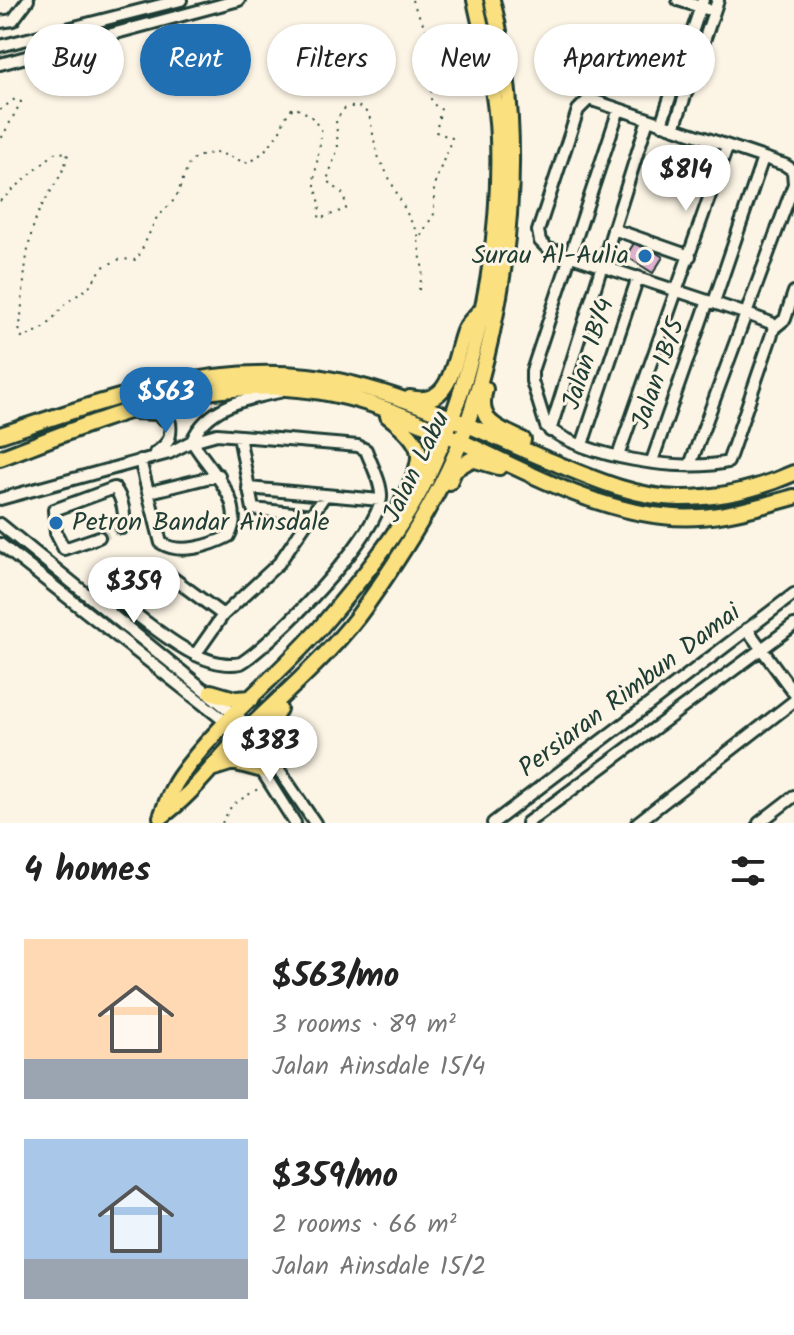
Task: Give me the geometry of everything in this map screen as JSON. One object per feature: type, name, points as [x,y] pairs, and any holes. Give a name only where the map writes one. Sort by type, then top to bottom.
[{"type":"main road","name":"Jalan Labu","points":[[159,820],[177,780],[230,718],[340,605],[396,529],[425,482],[447,426],[488,310],[497,207],[498,136],[489,62],[475,0]]},
{"type":"main road","name":"Jalan Labu","points":[[159,820],[189,796],[245,732],[299,683],[365,606],[411,535],[464,432],[510,204],[510,98],[492,0]]},
{"type":"main road","points":[[0,458],[154,401],[231,387],[297,389],[423,401],[436,396],[456,365],[463,331],[488,310],[497,332],[481,403],[483,416],[489,424],[527,442],[565,467]]},
{"type":"main road","points":[[0,435],[169,382],[219,375],[308,376],[591,479],[680,499],[744,492],[794,473]]},
{"type":"main road","points":[[377,399],[415,438],[419,448],[419,464],[399,508],[396,529]]},
{"type":"main road","points":[[464,432],[556,484]]},
{"type":"main road","points":[[411,535],[426,522],[455,469],[464,462],[485,461],[521,476],[662,516],[726,514],[794,497]]},
{"type":"main road","points":[[278,764],[268,729],[271,719],[299,683]]},
{"type":"main road","points":[[211,692],[235,699],[252,698]]},
{"type":"main road","points":[[209,772],[233,762],[266,776]]},
{"type":"street","points":[[0,22],[13,20],[28,0]]},
{"type":"street","points":[[0,46],[181,0]]},
{"type":"street","points":[[0,64],[239,0]]},
{"type":"street","points":[[678,0],[716,6]]},
{"type":"street","points":[[695,24],[702,4]]},
{"type":"street","points":[[661,124],[670,96]]},
{"type":"street","points":[[674,128],[685,96]]},
{"type":"street","points":[[690,465],[741,323],[747,314],[794,184],[794,171],[589,99],[578,110],[538,231],[540,241],[547,248],[747,314],[771,323],[774,328]]},
{"type":"street","points":[[619,109],[532,371],[542,421],[550,431],[618,456],[690,465],[724,463],[732,458],[774,328],[783,323],[794,292]]},
{"type":"street","points":[[550,431],[648,119]]},
{"type":"street","points":[[618,456],[727,147]]},
{"type":"street","name":"Jalan 1B/5","points":[[652,461],[763,158]]},
{"type":"street","points":[[613,229],[690,256]]},
{"type":"street","name":"Jalan 1B/4","points":[[582,445],[638,277]]},
{"type":"street","points":[[192,441],[198,427],[223,409],[248,399],[297,389]]},
{"type":"street","points":[[114,415],[146,413],[164,417],[170,423],[171,434],[167,445],[145,458]]},
{"type":"street","points":[[0,428],[20,428]]},
{"type":"street","points":[[0,499],[102,468],[169,453],[192,441],[217,434],[363,448],[380,489],[377,512],[318,594],[251,657],[229,666],[207,662],[113,597],[114,587],[166,573],[223,615]]},
{"type":"street","points":[[239,436],[250,506],[256,510],[313,515]]},
{"type":"street","points":[[145,458],[161,543],[170,548],[205,545],[229,536],[235,519],[219,475],[208,468],[192,441]]},
{"type":"street","points":[[102,468],[105,491]]},
{"type":"street","points":[[150,492],[219,475]]},
{"type":"street","points":[[64,549],[56,533],[54,510],[114,488],[119,494],[124,519],[122,528]]},
{"type":"street","points":[[248,488],[380,500]]},
{"type":"street","points":[[195,655],[223,615],[279,563],[325,495]]},
{"type":"street","points":[[0,524],[211,692],[230,718]]},
{"type":"street","points":[[50,563],[64,549],[99,537]]},
{"type":"street","points":[[0,544],[230,718],[278,764],[315,823]]},
{"type":"street","name":"Persiaran Rimbun Damai","points":[[493,823],[794,594]]},
{"type":"street","points":[[122,622],[131,610]]},
{"type":"street","name":"Persiaran Rimbun Damai","points":[[527,823],[794,625]]},
{"type":"street","points":[[747,629],[794,693]]},
{"type":"street","points":[[637,823],[794,701]]},
{"type":"street","points":[[245,732],[266,776],[295,823]]},
{"type":"street","points":[[759,823],[794,796]]},
{"type":"path","points":[[412,0],[429,31],[437,67],[430,98],[432,104],[441,108],[436,132],[452,138],[434,185],[434,214],[419,237]]},
{"type":"path","points":[[0,110],[15,99],[21,102],[0,141]]},
{"type":"path","points":[[0,201],[56,152],[68,153],[63,172],[38,213],[23,267],[24,310],[19,334],[23,338],[46,327],[66,303],[88,288],[103,267],[120,259],[137,260],[156,219],[176,198],[190,161],[213,152],[228,153],[249,163],[263,153],[277,136],[283,116],[294,107],[310,115],[322,131],[314,181],[320,204],[319,219],[346,209],[344,195],[327,180],[338,148],[336,120],[342,110],[358,106],[369,114],[377,154],[419,237],[423,271],[418,294]]},
{"type":"path","points":[[222,823],[232,805],[266,776]]},
{"type":"building","name":"Surau Al-Aulia","points":[[636,240],[663,257],[653,273],[626,256]]},
{"type":"tunnel","points":[[99,537],[122,528]]},
{"type":"place","name":"Surau Al-Aulia","points":[[645,256]]},
{"type":"place","name":"Petron Bandar Ainsdale","points":[[56,523]]}]
